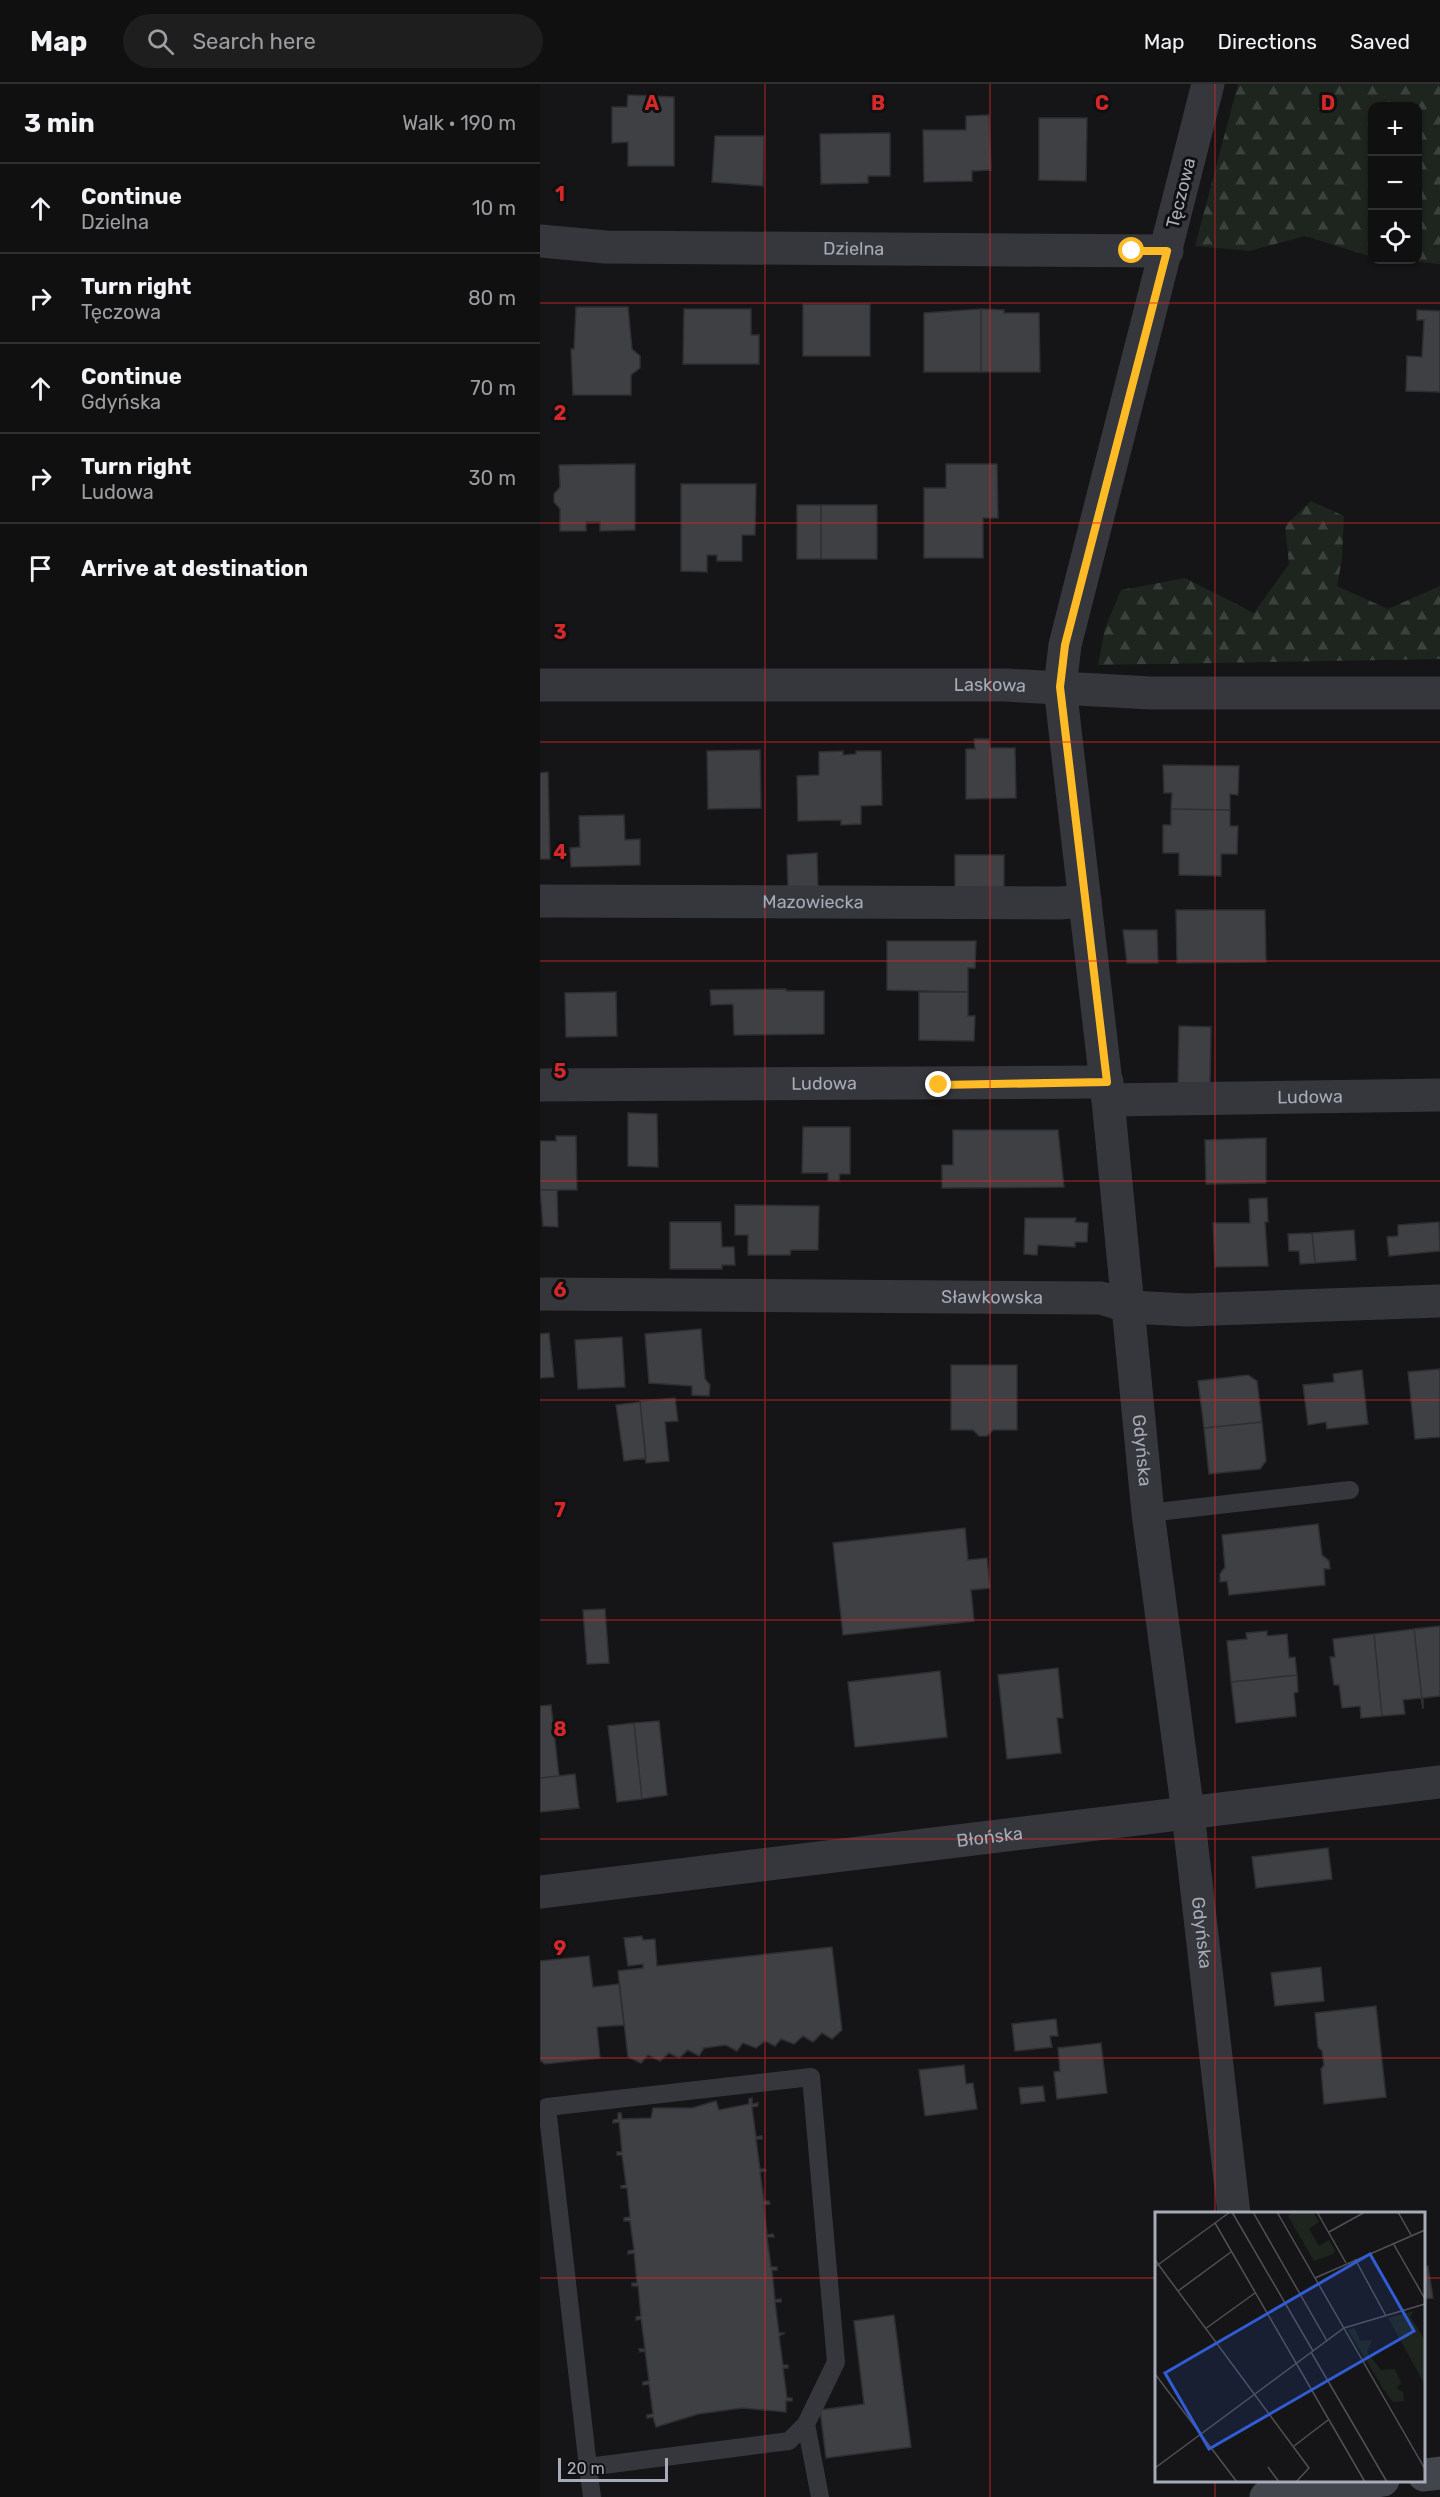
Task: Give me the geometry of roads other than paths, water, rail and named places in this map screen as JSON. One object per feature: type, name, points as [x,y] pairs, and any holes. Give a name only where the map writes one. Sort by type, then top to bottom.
[{"type":"street","name":"Tęczowa","points":[[1060,687],[1065,645],[1208,84]]},
{"type":"street","name":"Dzielna","points":[[540,241],[606,247],[1167,251]]},
{"type":"street","name":"Laskowa","points":[[540,685],[1005,685],[1151,693],[1440,693]]},
{"type":"street","name":"Gdyńska","points":[[1060,687],[1108,1091],[1148,1513],[1188,1813],[1234,2212]]},
{"type":"street","name":"Mazowiecka","points":[[540,901],[1060,903],[1085,901]]},
{"type":"street","name":"Ludowa","points":[[540,1085],[1440,1095]]},
{"type":"street","name":"Sławkowska","points":[[540,1294],[1101,1298],[1130,1307],[1187,1310],[1440,1301]]},
{"type":"street","name":"Błońska","points":[[540,1893],[1440,1782]]},
{"type":"street","points":[[1425,2475],[1440,2473]]},
{"type":"street","points":[[1263,2482],[1265,2497],[1376,2482]]},
{"type":"lane","points":[[1148,1513],[1350,1490]]},
{"type":"lane","points":[[588,2467],[789,2441],[806,2424],[836,2362],[811,2077],[547,2107],[588,2467],[592,2497]]},
{"type":"lane","points":[[806,2424],[820,2497]]}]
